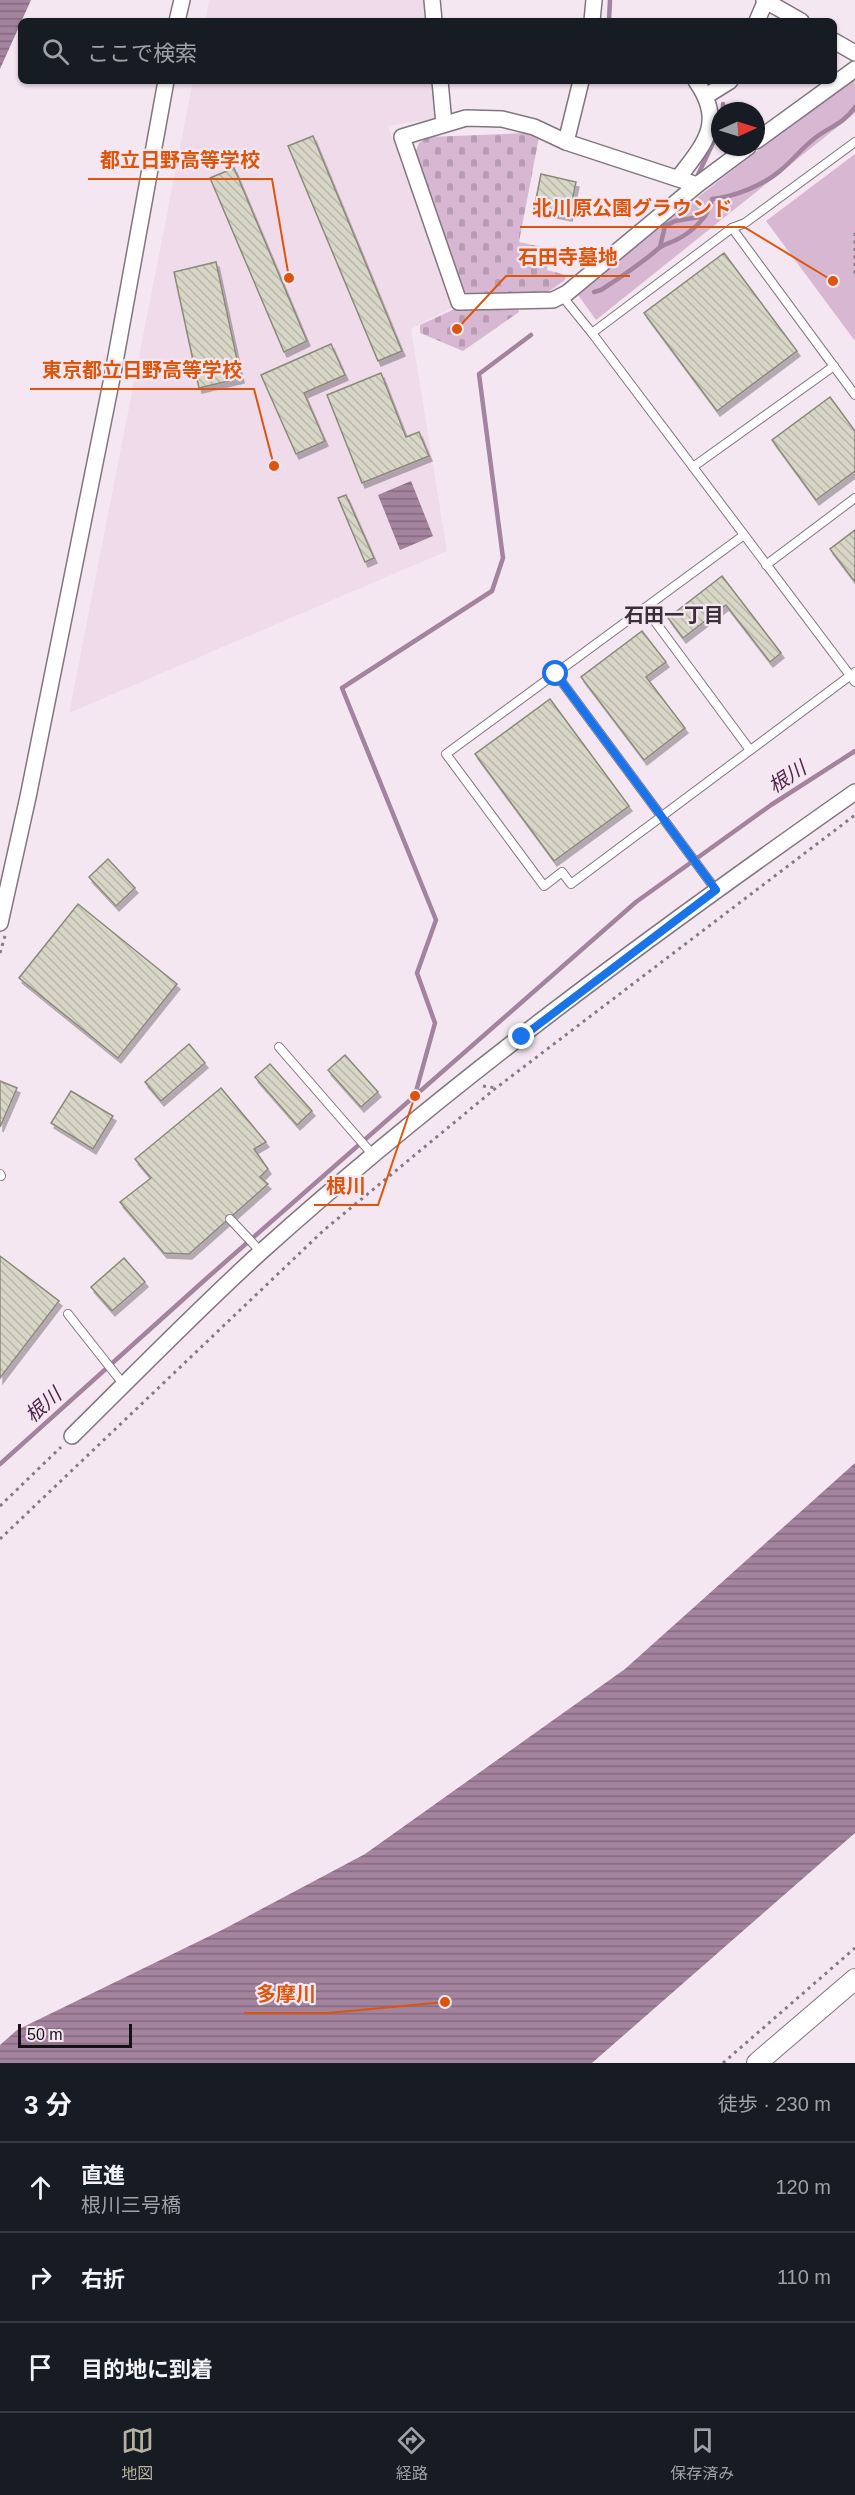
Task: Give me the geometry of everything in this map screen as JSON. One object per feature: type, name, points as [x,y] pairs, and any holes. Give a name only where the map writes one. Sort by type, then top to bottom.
[{"type":"street","points":[[178,18],[182,0]]},
{"type":"street","points":[[432,0],[434,18]]},
{"type":"street","points":[[592,18],[594,0]]},
{"type":"street","points":[[758,18],[766,0],[796,18]]},
{"type":"street","points":[[837,43],[855,53]]},
{"type":"street","points":[[837,82],[855,69]]},
{"type":"street","points":[[0,923],[28,796],[115,362],[165,84]]},
{"type":"street","points":[[440,84],[444,124]]},
{"type":"street","points":[[566,142],[580,84]]},
{"type":"street","points":[[679,177],[707,141],[711,120],[706,96],[698,84]]},
{"type":"street","points":[[706,96],[729,84]]},
{"type":"street","points":[[765,134],[834,84]]},
{"type":"street","points":[[697,184],[502,119],[466,118],[402,137],[459,302],[553,300],[562,296],[697,184],[736,156]]},
{"type":"street","points":[[72,1436],[120,1378],[369,1151],[716,890],[855,792]]},
{"type":"street","points":[[757,2063],[855,1978]]},
{"type":"lane","points":[[592,333],[732,228],[745,223],[855,142]]},
{"type":"lane","points":[[732,228],[855,394]]},
{"type":"lane","points":[[562,296],[592,333],[693,467],[744,535],[766,565],[854,676],[750,750],[572,884],[562,872],[544,886],[446,754],[744,535]]},
{"type":"lane","points":[[693,467],[834,366]]},
{"type":"lane","points":[[766,565],[855,498]]},
{"type":"lane","points":[[645,608],[750,750]]},
{"type":"lane","points":[[556,674],[716,890]]},
{"type":"lane","points":[[279,1047],[369,1151]]},
{"type":"lane","points":[[230,1219],[258,1250]]},
{"type":"lane","points":[[68,1314],[120,1378]]},
{"type":"path","points":[[855,233],[855,274]]},
{"type":"path","points":[[0,1539],[324,1230],[496,1088],[855,816]]},
{"type":"path","points":[[0,1506],[72,1436]]},
{"type":"path","points":[[723,2063],[855,1948]]},
{"type":"shaded area","points":[[0,0],[31,0],[23,18],[18,18],[18,29],[0,69]]},
{"type":"shaded area","points":[[209,0],[427,0],[429,18],[206,18]]},
{"type":"shaded area","points":[[192,84],[435,84],[439,118],[388,126],[453,307],[411,329],[447,551],[69,713]]},
{"type":"shaded area","points":[[411,481],[433,536],[400,550],[378,495]]},
{"type":"shaded area","points":[[855,1463],[855,1833],[592,2063],[0,2063],[0,2045],[17,2030],[224,1929],[365,1854],[625,1669]]},
{"type":"green space","points":[[855,75],[855,113],[596,320],[576,292],[751,156],[765,156],[765,145]]},
{"type":"green space","points":[[525,133],[539,137],[519,242],[551,249],[547,270],[566,275],[565,280],[548,292],[467,293],[460,289],[413,159],[419,143],[429,137]]},
{"type":"green space","points":[[855,154],[855,341],[766,221]]},
{"type":"green space","points":[[517,306],[519,312],[463,351],[420,333],[420,325],[459,307]]},
{"type":"building","points":[[313,136],[402,351],[378,361],[288,146]]},
{"type":"building","points":[[234,168],[307,341],[284,352],[210,178]]},
{"type":"building","points":[[541,174],[576,182],[569,216],[534,209]]},
{"type":"building","points":[[724,253],[797,351],[717,411],[644,313]]},
{"type":"building","points":[[216,262],[241,378],[199,388],[174,272]]},
{"type":"building","points":[[331,344],[345,375],[304,393],[325,441],[296,454],[261,375]]},
{"type":"building","points":[[381,373],[406,437],[419,432],[429,456],[362,483],[327,395]]},
{"type":"building","points":[[830,397],[855,431],[855,471],[816,500],[772,440]]},
{"type":"building","points":[[346,495],[374,558],[365,562],[338,498]]},
{"type":"building","points":[[855,530],[855,582],[830,549]]},
{"type":"building","points":[[722,576],[781,653],[770,662],[726,605],[683,638],[668,618]]},
{"type":"building","points":[[642,631],[666,662],[646,677],[685,728],[644,760],[581,677]]},
{"type":"building","points":[[550,699],[629,806],[554,861],[475,754]]},
{"type":"building","points":[[108,859],[135,888],[116,906],[89,877]]},
{"type":"building","points":[[78,904],[177,984],[118,1058],[19,978]]},
{"type":"building","points":[[189,1044],[205,1063],[161,1101],[145,1082]]},
{"type":"building","points":[[345,1055],[378,1092],[361,1107],[328,1070]]},
{"type":"building","points":[[270,1064],[312,1111],[297,1125],[255,1077]]},
{"type":"building","points":[[0,1081],[17,1088],[0,1127]]},
{"type":"building","points":[[221,1088],[266,1142],[254,1149],[268,1169],[260,1177],[268,1184],[189,1254],[164,1253],[120,1202],[151,1178],[135,1159]]},
{"type":"building","points":[[71,1091],[113,1116],[93,1149],[51,1123]]},
{"type":"building","points":[[0,1256],[59,1301],[0,1378]]},
{"type":"building","points":[[124,1258],[145,1282],[112,1311],[91,1287]]},
{"type":"waterway","points":[[609,18],[610,0]]},
{"type":"waterway","points":[[594,292],[601,290],[661,247],[688,233],[704,218],[712,199],[730,196],[766,181],[810,142],[841,122],[855,107]]},
{"type":"waterway","points":[[697,177],[711,147]]},
{"type":"waterway","points":[[660,247],[665,226],[675,221],[705,216]]},
{"type":"waterway","points":[[415,1095],[435,1023],[417,973],[436,920],[342,688],[492,591],[503,558],[479,374],[531,335]]},
{"type":"waterway","name":"根川","points":[[0,1464],[207,1278],[636,902],[771,805],[855,751]]},
{"type":"place","name":"都立日野高等学校","points":[[289,278]]},
{"type":"place","name":"北川原公園グラウンド","points":[[833,281]]},
{"type":"place","name":"石田寺墓地","points":[[457,329]]},
{"type":"place","name":"東京都立日野高等学校","points":[[274,466]]},
{"type":"place","name":"根川","points":[[415,1096]]},
{"type":"place","name":"多摩川","points":[[445,2002]]},
{"type":"district","name":"石田一丁目","points":[[674,615]]},
{"type":"route","points":[[522,1037],[716,890],[556,674]]}]
